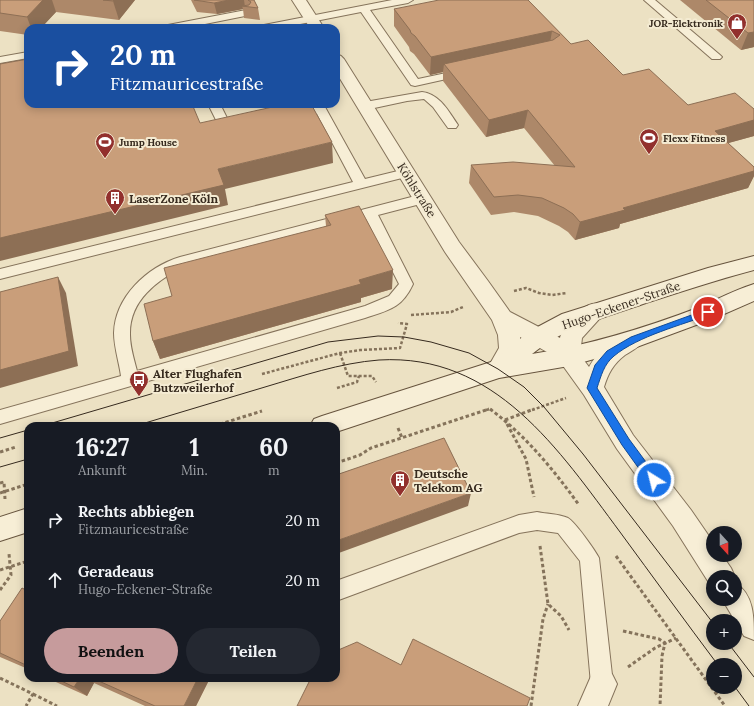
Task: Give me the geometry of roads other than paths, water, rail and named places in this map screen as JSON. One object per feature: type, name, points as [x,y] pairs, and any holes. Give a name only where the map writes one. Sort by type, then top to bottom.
[{"type":"street","points":[[300,0],[314,23]]},
{"type":"street","name":"Köhlstraße","points":[[340,65],[452,247],[502,318],[509,335],[510,349],[498,369]]},
{"type":"street","name":"Hugo-Eckener-Straße","points":[[498,369],[554,346],[570,320],[715,273],[754,263]]},
{"type":"street","name":"Hugo-Eckener-Straße","points":[[335,422],[498,369],[554,346],[634,339],[708,312],[754,292]]},
{"type":"street","points":[[594,312],[581,323],[571,336],[554,346],[592,388],[625,442],[682,518],[716,570]]},
{"type":"street","points":[[502,318],[525,323],[549,324],[570,320]]},
{"type":"street","name":"Köhlstraße","points":[[502,318],[518,328],[554,346]]},
{"type":"street","points":[[592,388],[599,368],[610,353],[634,339]]},
{"type":"street","points":[[498,369],[554,368],[576,375],[592,388]]},
{"type":"street","points":[[0,529],[24,521]]},
{"type":"street","points":[[741,606],[754,626]]},
{"type":"lane","points":[[303,24],[314,23],[364,9],[408,0]]},
{"type":"lane","points":[[649,0],[716,57]]},
{"type":"lane","points":[[364,9],[415,83],[474,70]]},
{"type":"lane","points":[[189,24],[246,13]]},
{"type":"lane","points":[[0,60],[24,56]]},
{"type":"lane","points":[[365,106],[417,96],[428,96],[433,100],[452,125]]},
{"type":"lane","points":[[216,108],[226,129],[248,125]]},
{"type":"lane","points":[[282,108],[286,117]]},
{"type":"lane","points":[[271,120],[316,108]]},
{"type":"lane","points":[[320,108],[361,184]]},
{"type":"lane","points":[[0,274],[406,173]]},
{"type":"lane","points":[[130,380],[122,334],[126,308],[142,286],[163,271],[180,262],[423,199]]},
{"type":"lane","points":[[0,417],[365,312],[390,303],[401,295],[406,284],[370,213]]},
{"type":"lane","points":[[340,590],[519,524],[537,521],[563,525],[589,558],[598,695]]},
{"type":"tram line","points":[[56,422],[328,342],[378,336],[404,337],[431,342],[469,353],[498,369],[524,387],[544,407],[583,454],[706,614]]},
{"type":"tram line","points":[[148,422],[307,374],[350,364],[379,360],[420,362],[457,372],[490,390],[520,413],[548,440],[597,501],[713,658]]},
{"type":"tram line","points":[[0,438],[24,431]]},
{"type":"tram line","points":[[0,467],[24,460]]},
{"type":"tram line","points":[[733,650],[754,677]]},
{"type":"tram line","points":[[740,694],[749,706]]},
{"type":"place","name":"JOR-Elektronik","points":[[737,40]]},
{"type":"place","name":"Flexx Fitness","points":[[649,155]]},
{"type":"place","name":"Jump House","points":[[105,159]]},
{"type":"place","name":"LaserZone Köln","points":[[115,215]]},
{"type":"place","name":"Alter Flughafen Butzweilerhof","points":[[139,397]]},
{"type":"place","name":"Deutsche Telekom AG","points":[[400,497]]}]
